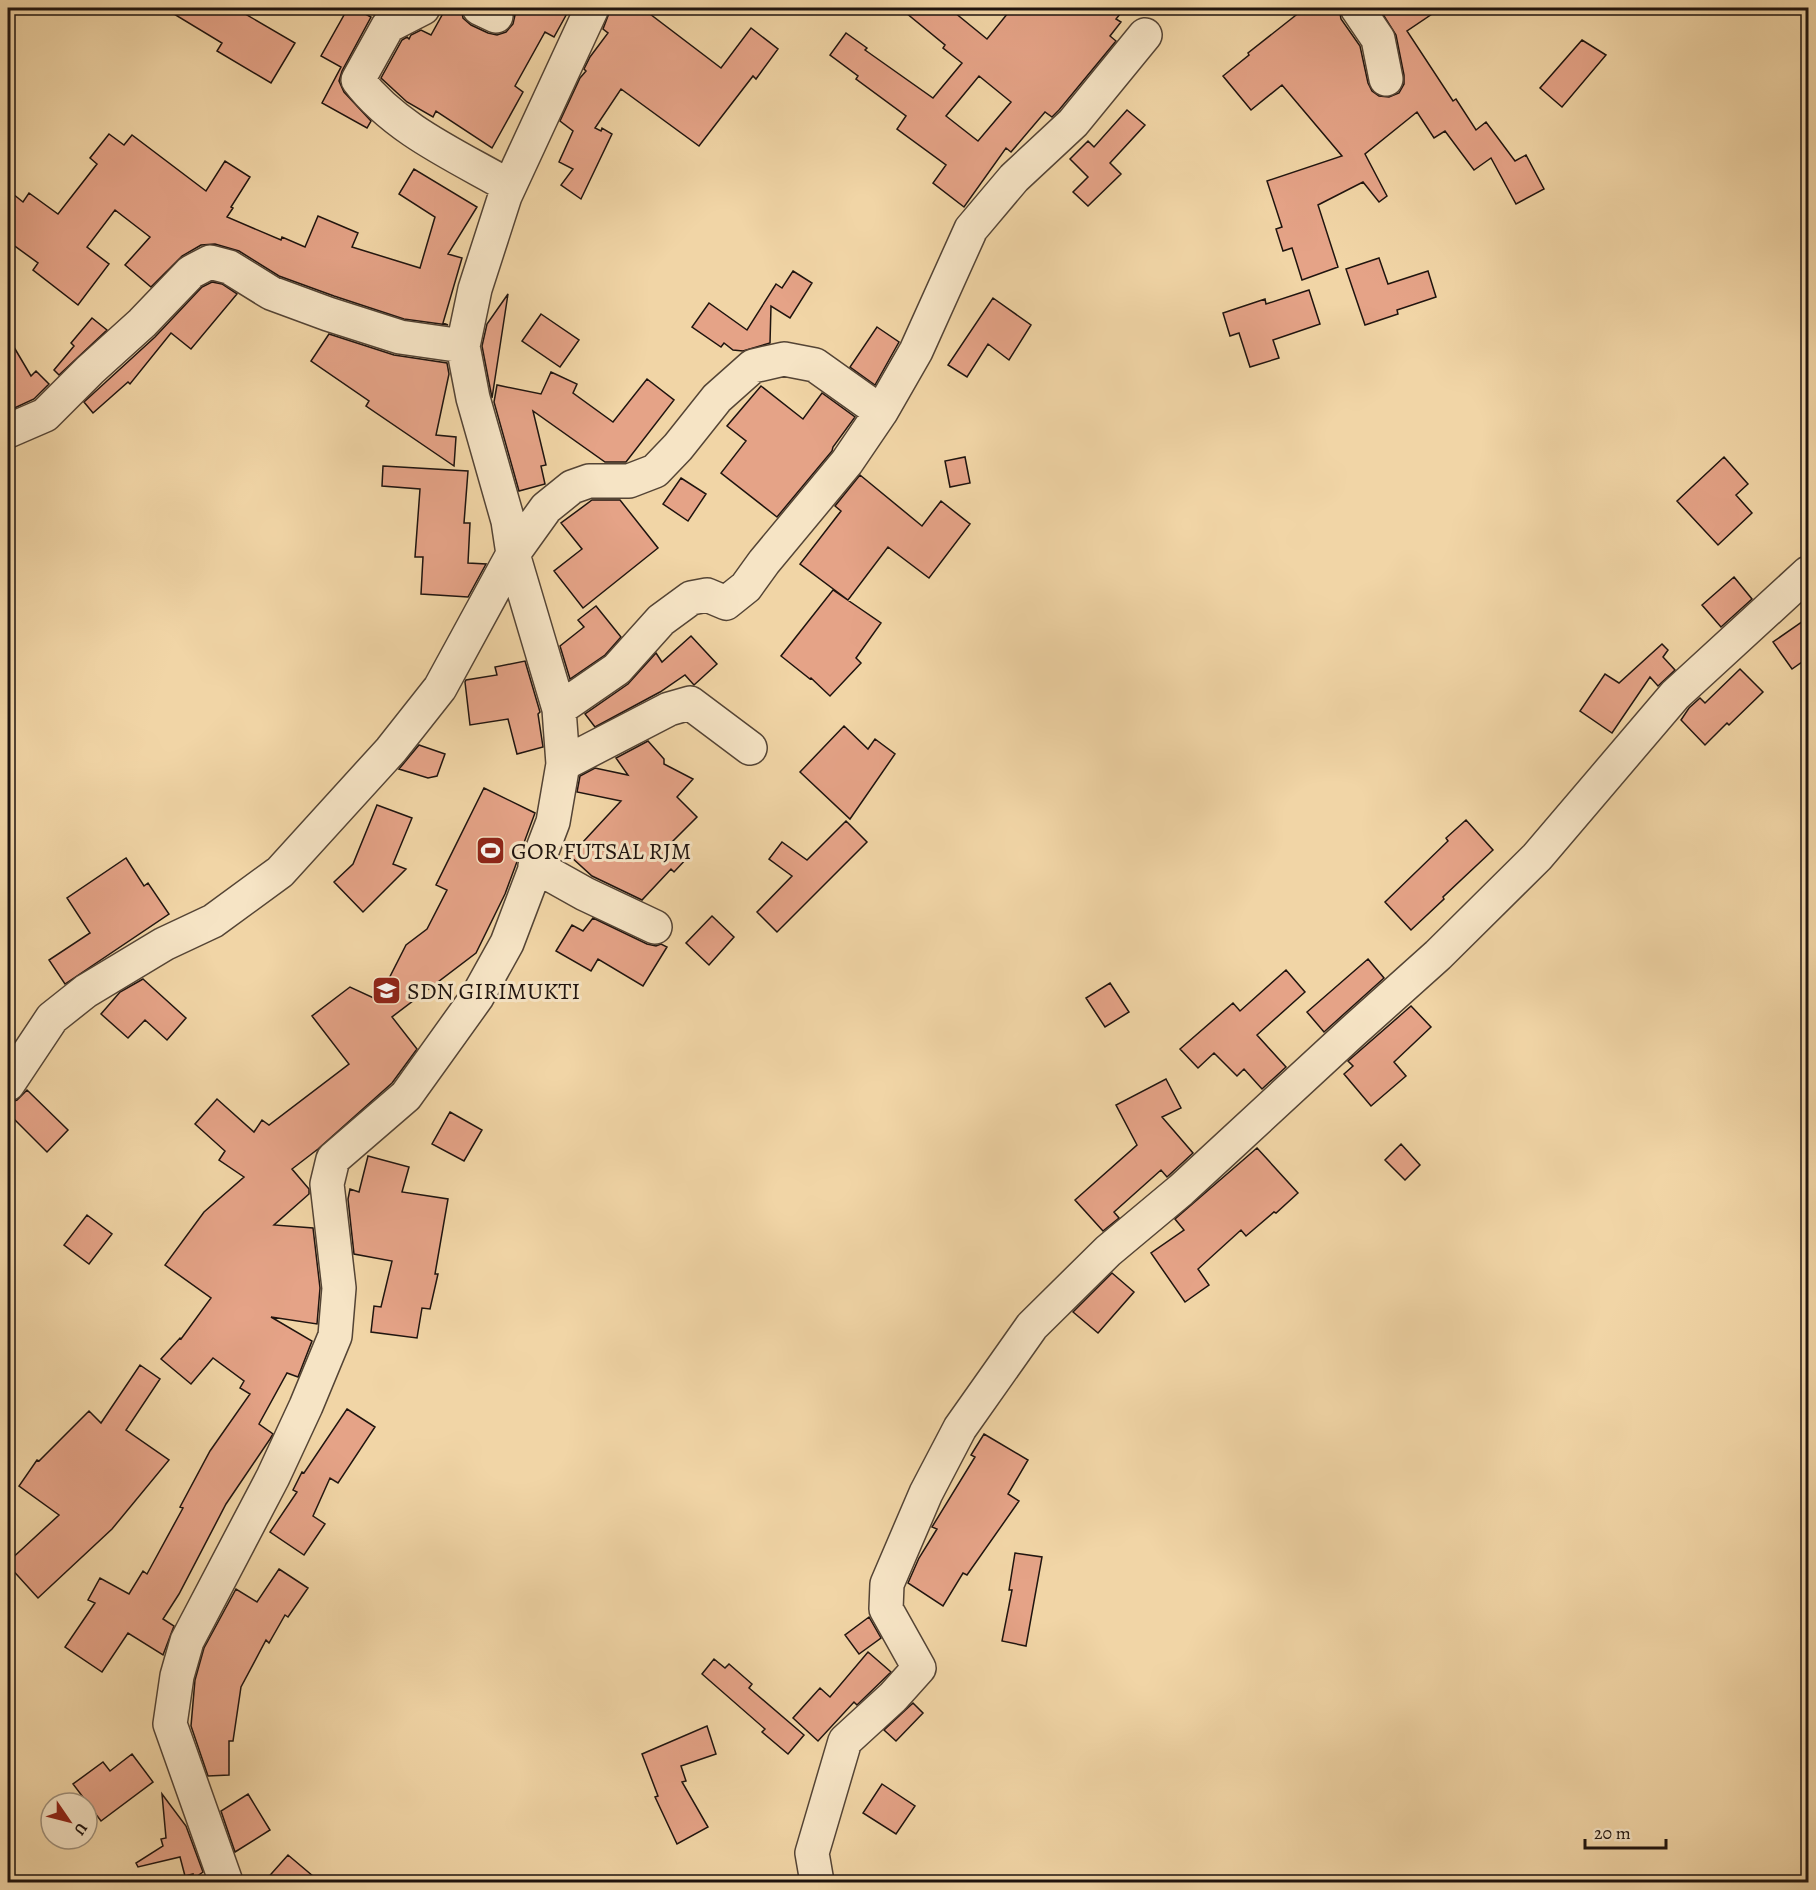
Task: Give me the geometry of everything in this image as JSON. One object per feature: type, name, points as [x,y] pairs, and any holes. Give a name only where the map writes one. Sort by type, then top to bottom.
[{"type":"street","points":[[423,8],[388,26],[358,80],[366,90],[411,129],[509,186]]},
{"type":"street","points":[[226,1882],[170,1724],[177,1676],[187,1641],[273,1477],[335,1336],[339,1288],[327,1184],[333,1159],[406,1096],[477,997],[507,943],[553,822],[563,764],[559,709],[513,554],[508,520],[473,398],[463,346],[475,289],[509,186],[592,8]]},
{"type":"street","points":[[1357,8],[1378,39],[1386,79]]},
{"type":"street","points":[[559,709],[617,669],[662,620],[691,598],[707,595],[726,603],[746,586],[847,462],[881,412],[916,351],[971,229],[1014,178],[1073,123],[1145,35]]},
{"type":"street","points":[[8,431],[45,416],[90,370],[142,323],[191,272],[210,262],[229,267],[271,293],[328,314],[400,337],[463,346]]},
{"type":"street","points":[[8,1084],[52,1018],[86,991],[164,944],[213,921],[280,872],[391,750],[440,688],[513,554],[546,508],[572,487],[590,481],[629,481],[655,471],[678,447],[717,398],[753,366],[784,359],[815,365],[881,412]]},
{"type":"street","points":[[817,1882],[812,1853],[845,1742],[893,1697],[919,1668],[886,1609],[887,1584],[926,1493],[960,1428],[1032,1326],[1108,1251],[1181,1190],[1438,955],[1537,857],[1676,695],[1809,573]]},
{"type":"street","points":[[563,764],[669,709],[690,703],[750,748]]},
{"type":"street","points":[[535,866],[585,894],[654,927]]},
{"type":"building","points":[[164,8],[235,8],[295,43],[271,83],[217,51],[222,43]]},
{"type":"building","points":[[348,8],[354,8],[371,17],[339,81],[344,92],[371,121],[367,128],[322,103],[341,67],[321,56]]},
{"type":"building","points":[[446,8],[461,8],[463,18],[471,25],[497,35],[506,32],[513,24],[515,15],[512,8],[570,8],[554,37],[545,32],[515,86],[523,92],[492,148],[436,111],[433,117],[407,102],[381,78],[402,40],[407,37],[409,39],[411,35],[421,30],[431,35]]},
{"type":"building","points":[[611,8],[642,8],[721,68],[751,28],[778,49],[756,79],[753,76],[699,146],[621,89],[595,128],[601,131],[602,128],[612,134],[581,199],[561,185],[573,169],[559,162],[573,131],[560,121],[580,78],[586,71],[584,69],[590,57],[608,33],[603,29]]},
{"type":"building","points":[[900,8],[949,8],[987,39],[1012,8],[1125,8],[1116,19],[1121,22],[1110,36],[1116,41],[1052,117],[1045,112],[1011,152],[1006,148],[964,207],[933,183],[946,165],[897,129],[906,116],[856,79],[858,76],[830,55],[846,33],[867,48],[865,50],[933,98],[962,63],[943,48],[945,45]],"holes":[[[979,76],[1011,102],[978,141],[946,116]]]},
{"type":"building","points":[[1305,8],[1339,8],[1341,19],[1360,46],[1368,83],[1372,91],[1379,96],[1389,97],[1399,93],[1404,84],[1404,75],[1396,35],[1379,8],[1441,8],[1407,31],[1453,101],[1456,99],[1476,130],[1486,122],[1515,161],[1526,155],[1544,189],[1516,204],[1491,158],[1474,170],[1445,131],[1434,138],[1417,112],[1365,154],[1387,196],[1379,202],[1363,182],[1318,205],[1338,267],[1302,280],[1292,248],[1283,251],[1276,229],[1282,227],[1267,181],[1342,156],[1282,85],[1251,110],[1223,76]]},
{"type":"building","points":[[1582,40],[1606,55],[1562,107],[1540,88]]},
{"type":"building","points":[[1127,110],[1145,125],[1110,163],[1121,174],[1088,206],[1073,192],[1088,177],[1070,159],[1088,141],[1094,147]]},
{"type":"building","points":[[109,134],[124,145],[132,135],[206,191],[225,161],[250,177],[227,217],[281,240],[282,237],[305,247],[318,216],[358,233],[352,247],[420,268],[435,217],[399,194],[414,169],[477,207],[448,254],[462,258],[443,323],[448,325],[404,319],[334,296],[279,276],[239,251],[215,244],[201,245],[182,256],[151,287],[125,265],[150,237],[115,210],[87,247],[109,264],[78,305],[33,270],[38,263],[8,241],[8,190],[23,202],[29,193],[58,214],[97,164],[90,158]]},
{"type":"building","points":[[1379,258],[1388,284],[1428,271],[1436,297],[1397,310],[1398,314],[1365,325],[1346,269]]},
{"type":"building","points":[[793,271],[812,283],[790,318],[771,306],[770,343],[743,351],[733,350],[724,343],[721,347],[692,327],[709,303],[747,330],[776,284],[782,288]]},
{"type":"building","points":[[212,282],[222,284],[237,294],[191,349],[171,333],[130,384],[128,382],[93,413],[84,402],[155,337],[202,287]]},
{"type":"building","points":[[1309,290],[1320,324],[1273,340],[1279,358],[1250,367],[1239,333],[1230,336],[1223,313],[1265,299],[1266,304]]},
{"type":"building","points":[[508,294],[492,398],[482,346],[487,324]]},
{"type":"building","points":[[993,298],[1031,325],[1009,360],[988,344],[967,377],[948,365]]},
{"type":"building","points":[[541,314],[579,340],[560,367],[522,341]]},
{"type":"building","points":[[92,318],[107,330],[59,375],[54,370],[74,346],[71,343]]},
{"type":"building","points":[[877,327],[899,342],[875,385],[850,367]]},
{"type":"building","points":[[329,334],[394,355],[447,363],[449,374],[436,435],[456,437],[454,466],[366,406],[369,401],[311,361]]},
{"type":"building","points":[[8,337],[31,376],[36,371],[49,384],[34,399],[8,411]]},
{"type":"building","points":[[551,372],[577,384],[573,393],[613,422],[647,379],[674,400],[626,462],[605,462],[533,411],[546,465],[541,466],[545,484],[519,491],[494,402],[497,385],[541,394]]},
{"type":"building","points":[[761,386],[803,419],[822,393],[855,417],[832,451],[777,517],[721,473],[746,441],[727,426]]},
{"type":"building","points":[[965,457],[970,483],[950,487],[945,461]]},
{"type":"building","points":[[1724,457],[1748,484],[1736,495],[1752,513],[1718,545],[1677,501]]},
{"type":"building","points":[[383,466],[468,471],[464,523],[470,523],[468,563],[486,564],[468,597],[421,594],[423,557],[415,557],[420,489],[382,486]]},
{"type":"building","points":[[860,475],[922,526],[941,501],[970,524],[929,578],[888,547],[848,600],[800,564],[841,511],[835,506]]},
{"type":"building","points":[[681,478],[706,494],[688,521],[663,504]]},
{"type":"building","points":[[592,500],[620,500],[658,548],[583,608],[554,571],[582,549],[561,523]]},
{"type":"building","points":[[1734,577],[1752,599],[1721,627],[1702,605]]},
{"type":"building","points":[[833,590],[881,623],[856,658],[861,663],[830,696],[811,678],[781,656]]},
{"type":"building","points":[[596,606],[621,637],[605,655],[570,679],[560,646],[584,627],[578,620]]},
{"type":"building","points":[[1809,617],[1809,657],[1792,669],[1773,642]]},
{"type":"building","points":[[691,636],[717,664],[694,685],[685,675],[660,692],[595,727],[585,714],[628,684],[656,653],[662,662]]},
{"type":"building","points":[[1662,644],[1668,650],[1663,657],[1675,670],[1658,686],[1650,677],[1612,733],[1580,711],[1605,674],[1619,683]]},
{"type":"building","points":[[525,661],[540,712],[538,714],[543,747],[517,754],[508,719],[470,725],[465,682],[497,675],[495,667]]},
{"type":"building","points":[[1740,669],[1763,692],[1705,745],[1681,720],[1700,698],[1705,703]]},
{"type":"building","points":[[844,726],[868,749],[875,739],[895,754],[850,819],[800,772]]},
{"type":"building","points":[[648,741],[664,759],[664,764],[693,779],[677,797],[697,817],[672,842],[688,857],[674,872],[671,869],[642,900],[592,876],[570,856],[621,801],[577,792],[580,776],[595,768],[628,775],[616,758]]},
{"type":"building","points":[[419,745],[445,754],[437,776],[428,778],[399,769]]},
{"type":"building","points":[[484,788],[535,813],[505,894],[476,953],[392,1017],[417,1049],[392,1083],[292,1169],[309,1189],[309,1194],[274,1225],[313,1228],[320,1288],[317,1324],[271,1317],[312,1341],[298,1377],[287,1373],[259,1424],[273,1434],[226,1504],[179,1594],[163,1619],[174,1626],[163,1655],[128,1633],[102,1672],[65,1647],[95,1603],[88,1600],[100,1578],[129,1594],[143,1571],[147,1574],[183,1508],[180,1507],[210,1451],[250,1394],[240,1388],[244,1381],[213,1358],[191,1384],[161,1359],[181,1339],[211,1298],[165,1265],[204,1212],[244,1177],[219,1160],[225,1151],[195,1124],[217,1099],[254,1132],[262,1120],[269,1125],[349,1064],[312,1016],[350,987],[378,1000],[406,945],[427,929],[447,890],[436,885]]},
{"type":"building","points":[[377,805],[412,818],[393,864],[406,869],[363,912],[334,882],[353,864]]},
{"type":"building","points":[[1466,820],[1493,850],[1411,930],[1385,902],[1448,841],[1446,838]]},
{"type":"building","points":[[846,821],[867,842],[777,932],[757,912],[792,876],[769,859],[782,842],[807,860]]},
{"type":"building","points":[[126,858],[144,886],[148,883],[169,914],[65,984],[49,960],[90,933],[67,898]]},
{"type":"building","points":[[712,916],[734,937],[709,965],[686,943]]},
{"type":"building","points":[[593,918],[647,944],[656,946],[661,944],[667,947],[643,986],[598,959],[591,971],[556,951],[572,925],[583,931]]},
{"type":"building","points":[[1368,959],[1384,978],[1324,1032],[1307,1012]]},
{"type":"building","points":[[1286,970],[1305,992],[1257,1035],[1286,1067],[1262,1089],[1244,1069],[1237,1076],[1214,1053],[1198,1068],[1180,1049],[1233,1003],[1240,1011]]},
{"type":"building","points":[[143,979],[186,1018],[167,1040],[145,1020],[128,1038],[101,1014],[120,992]]},
{"type":"building","points":[[1110,983],[1129,1012],[1105,1027],[1086,998]]},
{"type":"building","points":[[1411,1006],[1431,1027],[1394,1062],[1406,1076],[1371,1106],[1344,1074],[1353,1066],[1348,1061]]},
{"type":"building","points":[[1166,1079],[1181,1108],[1162,1117],[1193,1153],[1167,1177],[1161,1170],[1114,1212],[1119,1218],[1103,1231],[1075,1200],[1137,1145],[1116,1105]]},
{"type":"building","points":[[27,1090],[68,1130],[47,1152],[8,1113],[8,1103],[17,1100]]},
{"type":"building","points":[[450,1112],[482,1130],[464,1161],[432,1144]]},
{"type":"building","points":[[1401,1144],[1420,1165],[1405,1180],[1385,1160]]},
{"type":"building","points":[[1257,1148],[1298,1193],[1246,1236],[1241,1230],[1198,1269],[1209,1285],[1185,1302],[1151,1253],[1184,1230],[1175,1219]]},
{"type":"building","points":[[368,1156],[409,1167],[402,1192],[448,1199],[435,1274],[438,1274],[430,1309],[422,1308],[417,1338],[371,1332],[374,1306],[381,1307],[392,1261],[354,1254],[348,1199],[350,1189],[359,1192]]},
{"type":"building","points":[[87,1215],[112,1234],[89,1264],[64,1245]]},
{"type":"building","points":[[1112,1273],[1134,1292],[1098,1333],[1073,1312]]},
{"type":"building","points":[[140,1365],[160,1379],[126,1430],[169,1460],[112,1529],[38,1598],[8,1565],[8,1562],[59,1515],[19,1486],[37,1460],[39,1461],[89,1411],[101,1423]]},
{"type":"building","points":[[347,1409],[375,1427],[338,1483],[330,1478],[313,1516],[325,1524],[304,1555],[270,1532],[297,1492],[293,1490],[302,1472],[304,1473]]},
{"type":"building","points":[[984,1434],[1028,1460],[1008,1494],[1019,1501],[967,1575],[963,1573],[943,1606],[908,1583],[919,1558],[937,1529],[932,1527],[975,1457],[971,1455]]},
{"type":"building","points":[[1015,1553],[1042,1557],[1026,1646],[1002,1641],[1012,1590],[1009,1590]]},
{"type":"building","points":[[279,1569],[308,1588],[288,1617],[285,1615],[269,1643],[266,1640],[241,1687],[233,1741],[229,1741],[229,1775],[208,1776],[191,1726],[195,1680],[204,1648],[236,1589],[257,1602]]},
{"type":"building","points":[[869,1617],[881,1638],[859,1654],[845,1635]]},
{"type":"building","points":[[868,1652],[891,1672],[857,1705],[854,1702],[818,1741],[793,1718],[820,1688],[830,1697]]},
{"type":"building","points":[[714,1659],[725,1668],[729,1664],[752,1684],[749,1688],[804,1735],[788,1754],[762,1732],[765,1729],[702,1674]]},
{"type":"building","points":[[913,1703],[923,1713],[896,1741],[884,1730]]},
{"type":"building","points":[[707,1726],[716,1754],[681,1766],[686,1781],[682,1782],[708,1827],[677,1844],[655,1797],[658,1796],[642,1754]]},
{"type":"building","points":[[132,1754],[153,1782],[101,1821],[99,1818],[99,1791],[78,1791],[73,1784],[103,1762],[110,1771]]},
{"type":"building","points":[[882,1784],[915,1806],[896,1834],[863,1813]]},
{"type":"building","points":[[162,1794],[186,1826],[203,1872],[193,1879],[193,1874],[185,1876],[180,1857],[138,1867],[136,1863],[163,1846],[161,1839],[166,1838]]},
{"type":"building","points":[[248,1794],[270,1830],[235,1852],[221,1811]]},
{"type":"building","points":[[288,1855],[320,1882],[264,1882]]},
{"type":"place","name":"GOR FUTSAL RJM","points":[[490,851]]},
{"type":"place","name":"SDN GIRIMUKTI","points":[[386,991]]}]
